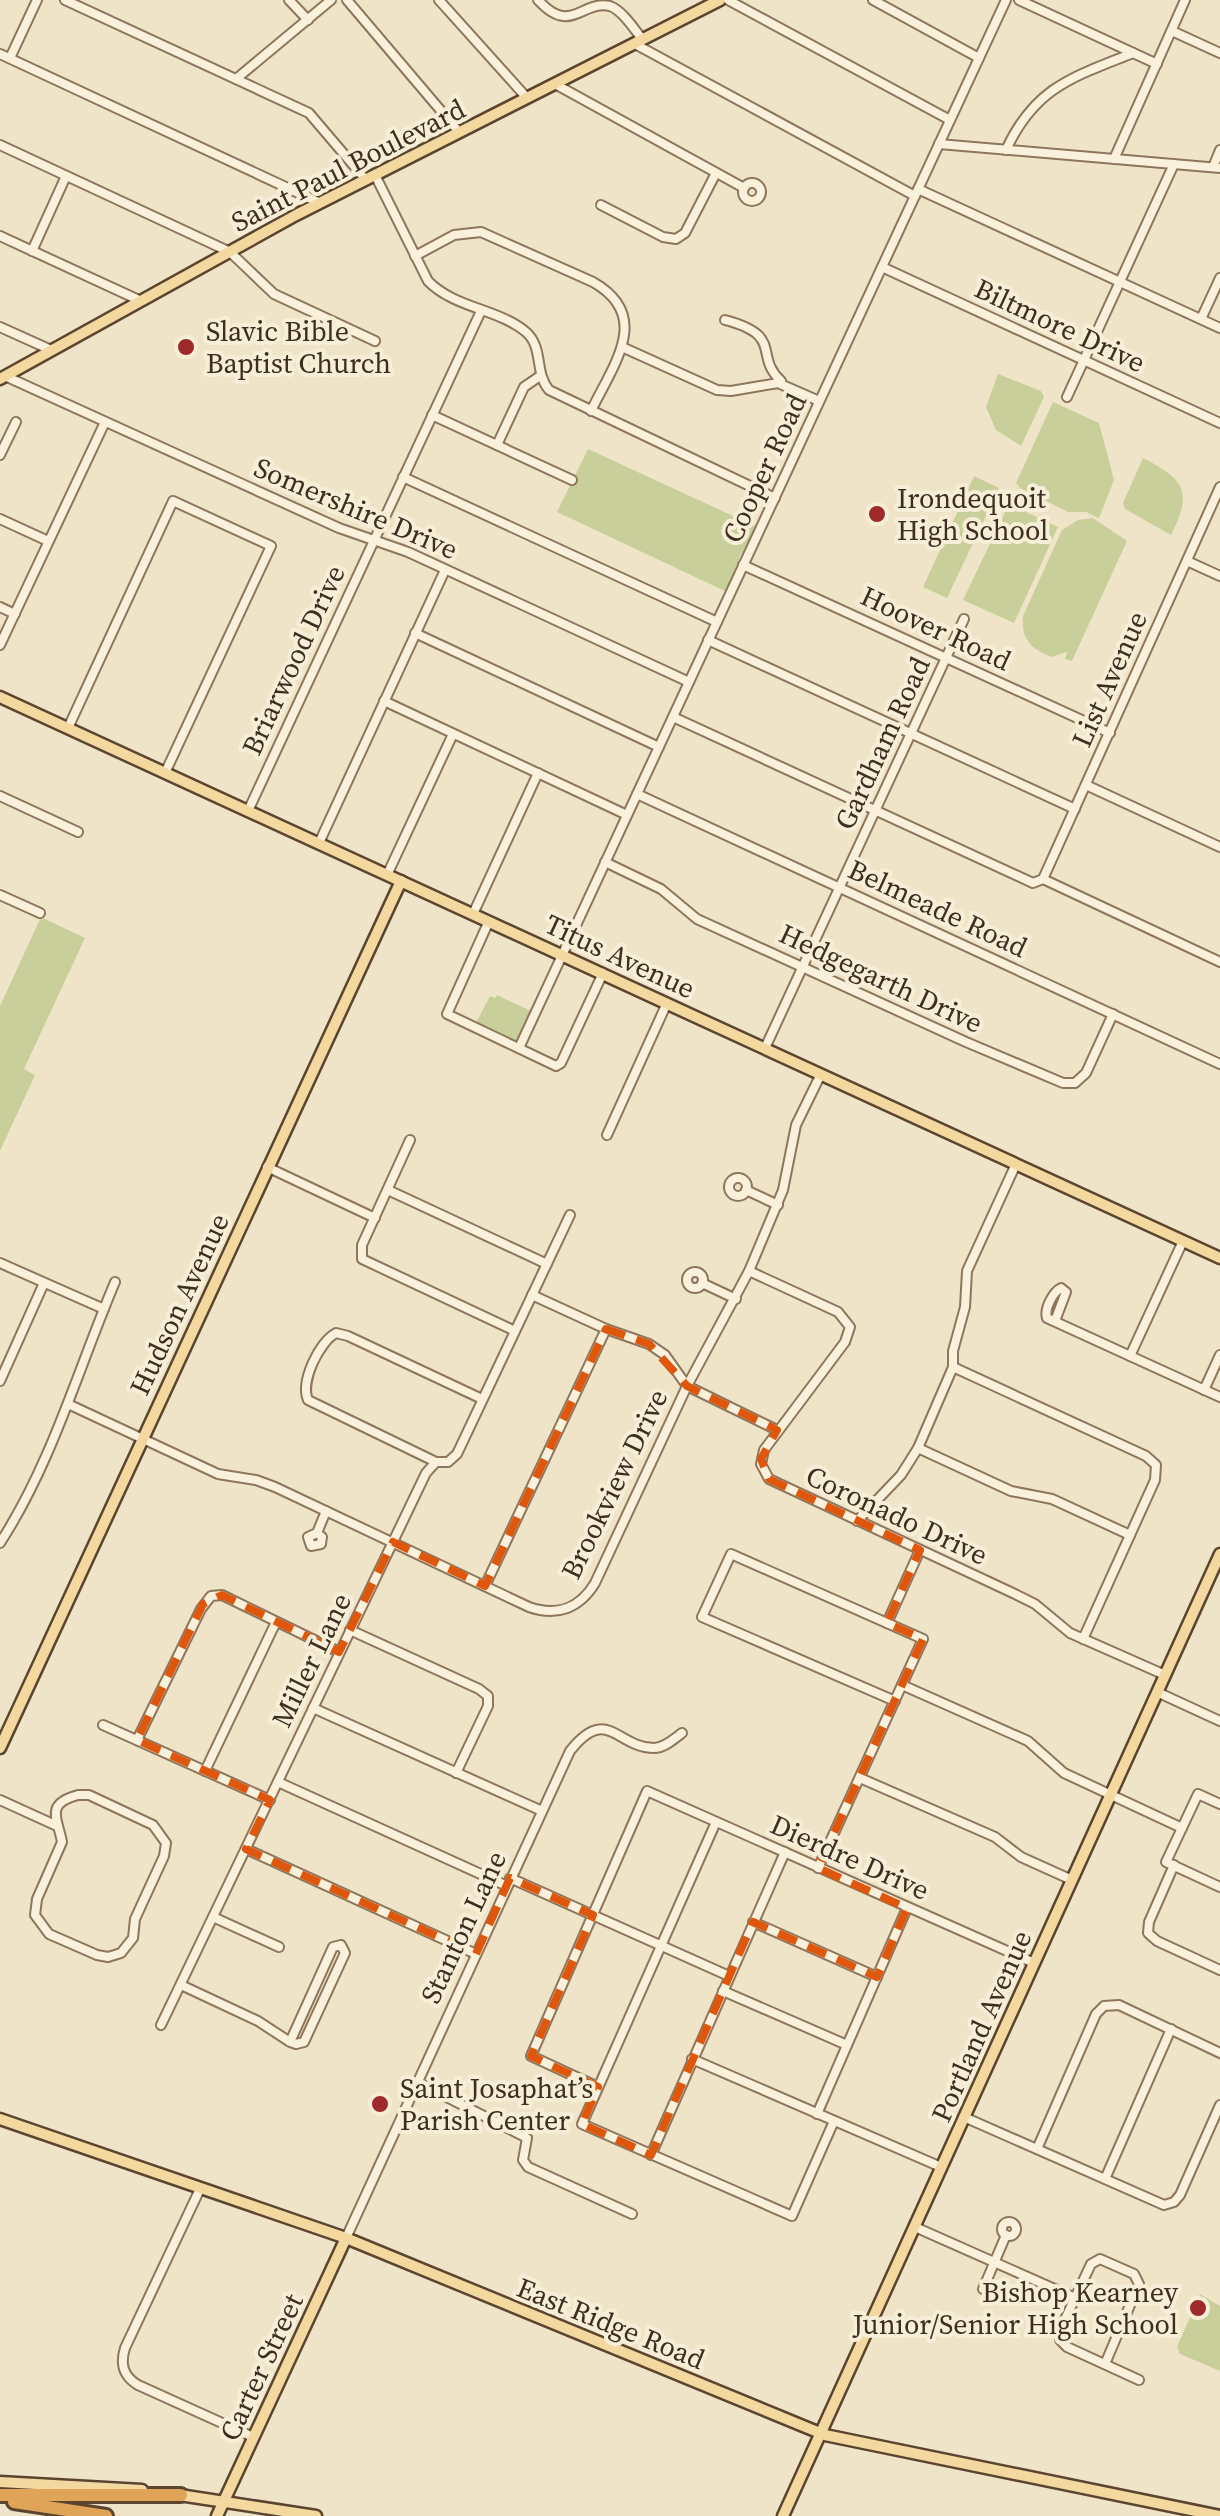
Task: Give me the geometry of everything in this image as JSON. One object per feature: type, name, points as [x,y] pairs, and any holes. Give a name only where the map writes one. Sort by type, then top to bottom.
[{"type":"highway","points":[[0,2497],[181,2495]]},
{"type":"highway","points":[[0,2497],[106,2516]]},
{"type":"main road","name":"Saint Paul Boulevard","points":[[3,377],[320,203],[724,0]]},
{"type":"main road","name":"Titus Avenue","points":[[0,697],[1220,1258]]},
{"type":"main road","name":"Hudson Avenue","points":[[0,1748],[401,881]]},
{"type":"main road","name":"Portland Avenue","points":[[783,2516],[1220,1554]]},
{"type":"main road","name":"East Ridge Road","points":[[0,2120],[346,2238],[820,2434],[1220,2516]]},
{"type":"main road","name":"Carter Street","points":[[217,2516],[346,2238]]},
{"type":"main road","points":[[0,2482],[181,2495],[316,2516]]},
{"type":"street","points":[[10,58],[36,0]]},
{"type":"street","points":[[64,0],[309,113],[370,177],[434,287],[532,338],[540,376],[549,390],[774,498]]},
{"type":"street","points":[[290,0],[308,20]]},
{"type":"street","points":[[236,79],[331,0]]},
{"type":"street","points":[[347,0],[459,132]]},
{"type":"street","points":[[439,0],[526,98]]},
{"type":"street","points":[[538,0],[552,13],[562,16],[598,4],[610,6],[639,42],[917,192],[1220,328]]},
{"type":"street","points":[[724,0],[950,120]]},
{"type":"street","points":[[873,0],[979,58]]},
{"type":"street","name":"Cooper Road","points":[[519,1048],[1006,0]]},
{"type":"street","points":[[1019,0],[1157,64]]},
{"type":"street","points":[[1114,159],[1185,0]]},
{"type":"street","points":[[1172,31],[1220,53]]},
{"type":"street","points":[[1006,150],[1024,114],[1061,83],[1133,53]]},
{"type":"street","points":[[0,54],[320,203]]},
{"type":"street","points":[[555,84],[744,188]]},
{"type":"street","points":[[939,144],[1216,167],[1220,150]]},
{"type":"street","points":[[0,145],[230,252],[274,294],[375,341]]},
{"type":"street","points":[[1067,398],[1174,164]]},
{"type":"street","points":[[601,205],[676,240],[684,233],[716,173]]},
{"type":"street","points":[[32,251],[66,176]]},
{"type":"street","points":[[415,256],[464,232],[481,232],[610,293],[624,316],[626,329],[622,347],[591,411]]},
{"type":"street","points":[[0,236],[141,301]]},
{"type":"street","name":"Biltmore Drive","points":[[882,267],[1220,423]]},
{"type":"street","points":[[1201,319],[1220,278]]},
{"type":"street","name":"Briarwood Drive","points":[[248,811],[481,310]]},
{"type":"street","points":[[725,320],[760,335],[773,373],[784,384],[820,402]]},
{"type":"street","points":[[0,327],[52,350]]},
{"type":"street","points":[[622,347],[717,390],[784,384]]},
{"type":"street","points":[[497,445],[524,387],[540,376]]},
{"type":"street","name":"Somershire Drive","points":[[3,377],[339,528],[445,570],[689,682]]},
{"type":"street","points":[[432,415],[572,480]]},
{"type":"street","points":[[0,455],[16,422]]},
{"type":"street","points":[[0,645],[106,422]]},
{"type":"street","points":[[403,477],[717,622]]},
{"type":"street","name":"List Avenue","points":[[1043,880],[1220,487]]},
{"type":"street","points":[[68,728],[173,501],[272,546],[165,773]]},
{"type":"street","points":[[0,519],[48,541]]},
{"type":"street","points":[[1187,561],[1220,576]]},
{"type":"street","name":"Hoover Road","points":[[743,565],[1110,733]]},
{"type":"street","points":[[319,843],[445,570]]},
{"type":"street","points":[[0,607],[14,614]]},
{"type":"street","name":"Gardham Road","points":[[765,1048],[964,619]]},
{"type":"street","points":[[415,633],[659,747]]},
{"type":"street","points":[[708,640],[1075,810]]},
{"type":"street","points":[[384,701],[627,815]]},
{"type":"street","points":[[672,717],[1033,883],[1043,880],[1218,961],[1220,950]]},
{"type":"street","points":[[388,875],[453,734]]},
{"type":"street","points":[[473,914],[538,773]]},
{"type":"street","points":[[1086,786],[1220,847]]},
{"type":"street","name":"Belmeade Road","points":[[637,794],[1220,1064]]},
{"type":"street","points":[[0,796],[78,832]]},
{"type":"street","name":"Hedgegarth Drive","points":[[605,862],[660,889],[697,919],[968,1044],[1070,1084],[1086,1073],[1113,1014]]},
{"type":"street","points":[[0,894],[40,913]]},
{"type":"street","points":[[489,921],[447,1014],[519,1048],[560,1065],[603,974]]},
{"type":"street","points":[[608,1135],[667,1003]]},
{"type":"street","name":"Brookview Drive","points":[[68,1404],[218,1474],[262,1482],[545,1612],[566,1609],[582,1600],[595,1584],[687,1386],[736,1299],[784,1190],[791,1140],[821,1074]]},
{"type":"street","points":[[410,1140],[360,1250],[362,1259],[515,1331]]},
{"type":"street","points":[[857,1521],[901,1475],[918,1448],[953,1367],[967,1271],[1016,1164]]},
{"type":"street","points":[[266,1167],[375,1218]]},
{"type":"street","points":[[388,1190],[546,1264]]},
{"type":"street","points":[[746,1190],[778,1205]]},
{"type":"street","name":"Miller Lane","points":[[162,2025],[426,1474],[436,1462],[448,1462],[455,1457],[570,1215]]},
{"type":"street","points":[[1130,1356],[1183,1241]]},
{"type":"street","points":[[0,1263],[104,1309]]},
{"type":"street","name":"Coronado Drive","points":[[749,1271],[838,1312],[850,1327],[845,1342],[777,1430],[761,1459],[769,1479],[1030,1602],[1063,1630],[1083,1640],[1164,1674]]},
{"type":"street","points":[[0,1542],[68,1404],[115,1282]]},
{"type":"street","points":[[0,1380],[44,1283]]},
{"type":"street","points":[[702,1283],[736,1299]]},
{"type":"street","points":[[532,1295],[657,1349],[687,1386],[777,1430]]},
{"type":"street","points":[[1055,1322],[1220,1397]]},
{"type":"street","points":[[485,1586],[606,1329]]},
{"type":"street","points":[[436,1462],[308,1400],[304,1392],[306,1382],[326,1341],[336,1334],[348,1336],[482,1399]]},
{"type":"street","points":[[1204,1390],[1220,1355]]},
{"type":"street","points":[[953,1367],[1154,1462],[1157,1475],[1083,1640]]},
{"type":"street","points":[[918,1448],[1011,1492],[1052,1500],[1130,1535]]},
{"type":"street","points":[[317,1533],[326,1511]]},
{"type":"street","points":[[0,1521],[11,1526]]},
{"type":"street","points":[[887,1623],[920,1550]]},
{"type":"street","points":[[818,1868],[895,1702],[923,1639],[731,1554],[702,1617],[895,1702]]},
{"type":"street","points":[[137,1740],[200,1609],[212,1596],[222,1595],[340,1652]]},
{"type":"street","points":[[205,1771],[276,1622]]},
{"type":"street","points":[[350,1630],[488,1696],[488,1706],[456,1773]]},
{"type":"street","points":[[902,1685],[1028,1741],[1060,1770],[1182,1828]]},
{"type":"street","points":[[1157,1692],[1220,1722]]},
{"type":"street","points":[[312,1708],[542,1811]]},
{"type":"street","points":[[103,1725],[270,1800]]},
{"type":"street","name":"Stanton Lane","points":[[346,2238],[570,1752],[587,1733],[609,1730],[653,1748],[682,1733]]},
{"type":"street","points":[[860,1778],[985,1832],[1021,1857],[1072,1880]]},
{"type":"street","points":[[278,1782],[729,1976]]},
{"type":"street","name":"Dierdre Drive","points":[[593,1915],[647,1792],[1034,1964]]},
{"type":"street","points":[[0,1800],[55,1825],[62,1842],[37,1899],[37,1920],[49,1934],[97,1955],[116,1956],[133,1938],[135,1918],[164,1856],[165,1839],[153,1825],[84,1794],[63,1801],[56,1812],[55,1825]]},
{"type":"street","points":[[1220,1804],[1198,1794],[1166,1862],[1220,1887]]},
{"type":"street","points":[[716,1822],[582,2124],[792,2216],[834,2122]]},
{"type":"street","points":[[246,1849],[476,1954]]},
{"type":"street","points":[[650,2155],[785,1852]]},
{"type":"street","points":[[1174,1866],[1149,1922],[1148,1933],[1220,1970]]},
{"type":"street","points":[[817,2114],[907,1908]]},
{"type":"street","points":[[593,1915],[530,2056],[598,2087]]},
{"type":"street","points":[[214,1917],[278,1948]]},
{"type":"street","points":[[754,1922],[877,1977]]},
{"type":"street","points":[[181,1985],[258,2021],[290,2042],[296,2044],[304,2042],[345,1953],[341,1945],[333,1947],[290,2042]]},
{"type":"street","points":[[722,1991],[847,2045]]},
{"type":"street","points":[[1037,2149],[1099,2009],[1109,2004],[1119,2006],[1220,2053]]},
{"type":"street","points":[[1104,2179],[1171,2029]]},
{"type":"street","points":[[692,2059],[941,2167]]},
{"type":"street","points":[[416,2082],[527,2138],[523,2160],[528,2167],[632,2214]]},
{"type":"street","points":[[964,2117],[1160,2204],[1174,2202],[1220,2105]]},
{"type":"street","points":[[200,2189],[125,2348],[122,2365],[126,2376],[138,2385],[252,2437]]},
{"type":"street","points":[[914,2227],[1075,2298]]},
{"type":"street","points":[[983,2289],[1006,2235]]},
{"type":"street","points":[[1105,2364],[1139,2288],[1138,2278],[1106,2261],[1096,2260],[1075,2298],[1060,2340],[1066,2346],[1139,2380]]},
{"type":"highlighted area","points":[[606,1329],[649,1344],[687,1386],[777,1430],[761,1459],[769,1479],[920,1550],[887,1623],[923,1639],[818,1868],[907,1908],[877,1977],[753,1922],[651,2155],[582,2124],[598,2087],[531,2056],[593,1915],[510,1878],[476,1954],[246,1849],[270,1800],[137,1740],[203,1604],[222,1595],[339,1652],[393,1542],[485,1586]]},
{"type":"green space","points":[[998,374],[1041,391],[1044,397],[1021,446],[996,430],[986,407]]},
{"type":"green space","points":[[1053,402],[1099,423],[1114,480],[1099,518],[1086,512],[1068,512],[1016,483]]},
{"type":"green space","points":[[588,449],[757,527],[740,556],[727,592],[557,512]]},
{"type":"green space","points":[[1143,458],[1168,473],[1181,488],[1182,508],[1171,535],[1125,509],[1123,503]]},
{"type":"green space","points":[[974,476],[999,488],[947,598],[923,587]]},
{"type":"green space","points":[[1009,504],[1058,527],[1014,623],[963,600]]},
{"type":"green space","points":[[1093,518],[1127,541],[1072,661],[1065,659],[1067,652],[1051,657],[1028,642],[1023,616],[1062,530],[1078,520]]},
{"type":"green space","points":[[41,917],[85,938],[24,1069],[35,1075],[0,1151],[0,1006]]},
{"type":"green space","points":[[497,995],[533,1012],[516,1044],[475,1025],[490,996]]},
{"type":"green space","points":[[1200,2294],[1220,2306],[1220,2371],[1180,2354],[1177,2347]]},
{"type":"place","name":"Slavic Bible Baptist Church","points":[[186,347]]},
{"type":"place","name":"Irondequoit High School","points":[[877,514]]},
{"type":"place","name":"Saint Josaphat’s Parish Center","points":[[380,2104]]},
{"type":"place","name":"Bishop Kearney Junior/Senior High School","points":[[1198,2308]]}]
